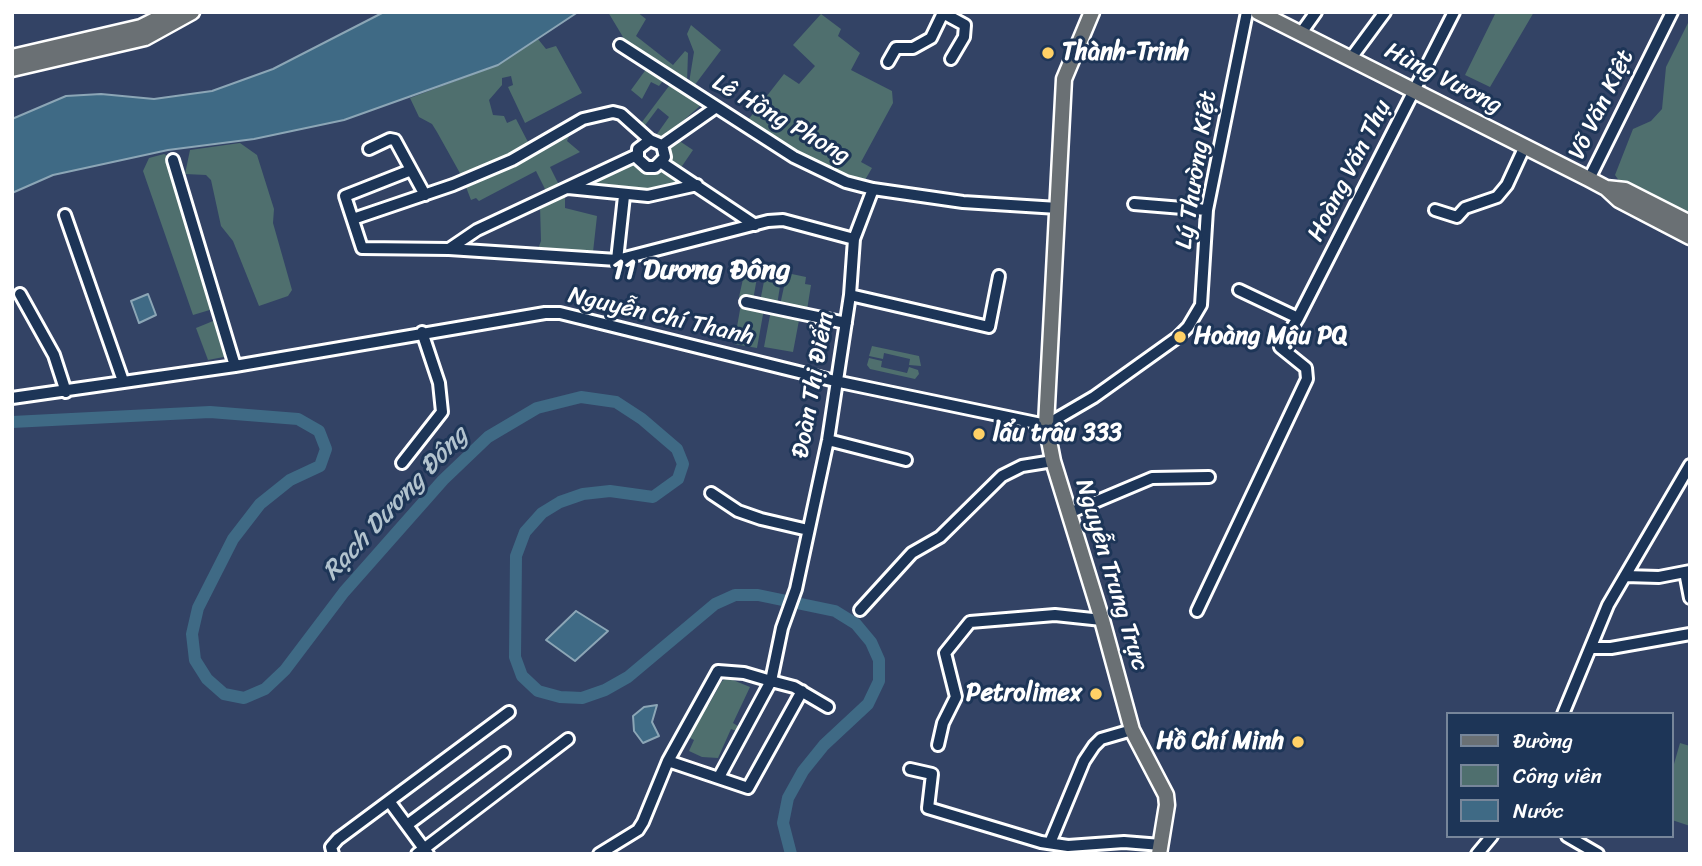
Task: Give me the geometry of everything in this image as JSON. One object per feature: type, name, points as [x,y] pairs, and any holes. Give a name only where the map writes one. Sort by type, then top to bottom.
[{"type":"main road","points":[[12,57],[143,33],[172,12]]},
{"type":"main road","points":[[12,69],[143,33],[192,12]]},
{"type":"main road","name":"Nguyễn Trung Trực","points":[[1092,12],[1064,79],[1046,425],[1053,461],[1102,620],[1132,730],[1166,795],[1160,849]]},
{"type":"main road","name":"Hùng Vương","points":[[1258,12],[1589,179],[1606,188],[1619,200],[1690,237]]},
{"type":"main road","name":"Hùng Vương","points":[[1606,188],[1625,190],[1690,223]]},
{"type":"street","name":"Lý Thường Kiệt","points":[[1046,425],[1094,397],[1188,327],[1201,305],[1207,210],[1247,12]]},
{"type":"street","points":[[1301,33],[1316,12]]},
{"type":"street","points":[[1351,58],[1385,12]]},
{"type":"street","name":"Hoàng Văn Thụ","points":[[1197,611],[1307,379],[1306,368],[1280,347],[1298,318],[1454,12]]},
{"type":"street","name":"Võ Văn Kiệt","points":[[1589,179],[1672,12]]},
{"type":"street","points":[[888,62],[896,48],[914,48],[931,38],[943,13],[965,25],[964,37],[951,59]]},
{"type":"street","name":"Lê Hồng Phong","points":[[620,46],[715,108],[810,165],[846,182],[873,189],[963,202],[1058,208]]},
{"type":"street","points":[[662,145],[715,108]]},
{"type":"street","points":[[353,219],[425,195],[512,160],[583,119],[607,113],[621,114],[650,140],[662,145],[665,154],[662,163]]},
{"type":"street","points":[[369,149],[390,139],[395,140],[425,195]]},
{"type":"street","points":[[449,249],[477,230],[637,155],[642,143],[650,140]]},
{"type":"street","points":[[1435,210],[1457,217],[1465,208],[1497,197],[1507,185],[1525,146]]},
{"type":"street","points":[[637,155],[647,167],[662,163],[755,225]]},
{"type":"street","points":[[173,160],[235,366]]},
{"type":"street","points":[[411,170],[343,191],[359,245],[366,250],[449,249],[617,260],[783,220],[854,239]]},
{"type":"street","points":[[568,188],[624,196],[648,196],[697,185]]},
{"type":"street","name":"Đoàn Thị Điểm","points":[[771,681],[782,628],[796,589],[828,440],[850,295],[854,239],[873,189]]},
{"type":"street","points":[[617,260],[624,196]]},
{"type":"street","points":[[1134,204],[1207,210]]},
{"type":"street","points":[[65,215],[123,381]]},
{"type":"street","points":[[850,295],[989,327],[999,276]]},
{"type":"street","points":[[1239,290],[1298,318]]},
{"type":"street","points":[[20,294],[54,355],[61,393]]},
{"type":"street","points":[[747,302],[846,323]]},
{"type":"street","name":"Nguyễn Chí Thanh","points":[[12,398],[235,366],[529,314],[560,313],[835,380],[1046,425]]},
{"type":"street","points":[[402,463],[442,412],[439,383],[422,332]]},
{"type":"street","points":[[828,440],[906,460]]},
{"type":"street","points":[[860,610],[912,553],[940,537],[1002,476],[1022,466],[1053,461]]},
{"type":"street","points":[[1564,712],[1608,605],[1690,465]]},
{"type":"street","points":[[1069,513],[1152,478],[1209,477]]},
{"type":"street","points":[[711,493],[738,510],[761,519],[808,530]]},
{"type":"street","points":[[1625,576],[1659,577],[1687,572],[1690,598]]},
{"type":"street","points":[[938,745],[943,723],[956,696],[945,653],[970,622],[1055,615],[1102,620]]},
{"type":"street","points":[[1591,648],[1611,648],[1690,635]]},
{"type":"street","points":[[599,854],[638,830],[668,761],[718,671],[744,673],[802,691],[828,707]]},
{"type":"street","points":[[719,777],[771,681]]},
{"type":"street","points":[[668,761],[747,788],[802,691]]},
{"type":"street","points":[[332,854],[333,844],[509,712]]},
{"type":"street","points":[[1049,844],[1084,761],[1094,746],[1101,739],[1132,730]]},
{"type":"street","points":[[389,800],[423,852],[568,739]]},
{"type":"street","points":[[407,824],[504,753]]},
{"type":"street","points":[[910,769],[932,774],[929,808],[1049,844],[1068,846],[1124,842],[1160,849]]},
{"type":"street","points":[[1477,854],[1490,838]]},
{"type":"street","points":[[1570,838],[1598,854]]},
{"type":"green space","points":[[608,12],[637,12],[646,19],[636,36],[673,65],[685,51],[688,53],[687,83],[623,44],[623,37]]},
{"type":"green space","points":[[1496,12],[1534,12],[1490,87],[1465,75]]},
{"type":"green space","points":[[821,14],[841,29],[838,36],[860,53],[851,70],[892,91],[893,103],[861,162],[872,168],[865,180],[840,174],[814,161],[748,120],[784,74],[799,84],[815,66],[793,45]]},
{"type":"green space","points":[[1690,19],[1690,216],[1622,185],[1615,175],[1633,129],[1651,121],[1662,109],[1666,67]]},
{"type":"green space","points":[[691,25],[721,50],[694,86],[688,89],[694,52],[687,34]]},
{"type":"green space","points":[[538,39],[546,49],[556,46],[582,93],[525,123],[508,87],[513,85],[511,76],[502,78],[502,85],[489,100],[493,115],[504,116],[507,123],[516,119],[529,144],[528,148],[466,177],[461,175],[432,124],[419,117],[410,98],[498,65]]},
{"type":"green space","points":[[647,68],[662,78],[662,82],[659,86],[651,82],[642,99],[631,90]]},
{"type":"green space","points":[[672,82],[698,101],[700,106],[662,139],[657,134],[669,117],[658,108],[643,128],[639,126]]},
{"type":"green space","points":[[570,134],[567,141],[580,152],[550,167],[560,187],[547,193],[536,171],[479,201],[476,198],[471,200],[466,187]]},
{"type":"green space","points":[[678,140],[693,150],[680,169],[671,162],[671,146]]},
{"type":"green space","points":[[240,143],[257,155],[274,209],[273,223],[292,290],[288,296],[259,306],[233,241],[221,226],[211,180],[206,175],[185,174],[190,150]]},
{"type":"green space","points":[[164,154],[169,156],[215,303],[213,309],[193,315],[143,171],[149,158]]},
{"type":"green space","points":[[632,163],[646,173],[664,170],[684,180],[654,191],[596,188],[591,185],[591,181]]},
{"type":"green space","points":[[565,193],[565,208],[597,216],[593,252],[568,255],[568,250],[538,249],[541,241],[540,206]]},
{"type":"green space","points":[[745,270],[758,272],[753,300],[739,297]]},
{"type":"green space","points":[[766,271],[782,274],[777,305],[760,302]]},
{"type":"green space","points":[[787,273],[806,277],[805,284],[811,285],[807,310],[780,305]]},
{"type":"green space","points":[[741,304],[764,309],[757,348],[734,344]]},
{"type":"green space","points":[[771,310],[800,315],[793,352],[764,347]]},
{"type":"green space","points":[[218,319],[229,356],[208,360],[196,328]]},
{"type":"green space","points":[[872,346],[919,356],[921,366],[909,365],[910,359],[884,353],[883,359],[869,356]]},
{"type":"green space","points":[[869,358],[882,361],[881,367],[907,373],[909,367],[918,370],[919,374],[915,379],[870,369],[867,365]]},
{"type":"green space","points":[[728,678],[750,687],[733,723],[741,728],[739,732],[731,729],[718,758],[702,757],[689,751],[694,740],[686,736],[702,704],[708,706],[722,681]]},
{"type":"green space","points":[[1680,743],[1690,746],[1690,826],[1674,821],[1674,764]]},
{"type":"water","points":[[384,12],[578,12],[498,65],[344,120],[254,139],[168,150],[53,175],[12,193],[12,119],[66,96],[101,94],[154,99],[212,91],[273,69]]},
{"type":"water","points":[[148,294],[156,315],[139,323],[131,301]]},
{"type":"water","points":[[576,611],[608,631],[575,661],[546,640]]},
{"type":"water","points":[[657,705],[652,722],[659,736],[643,743],[634,731],[633,716],[644,707]]},
{"type":"waterway","name":"Rạch Dương Đông","points":[[12,422],[210,412],[298,419],[319,431],[326,449],[320,466],[290,480],[260,504],[233,539],[198,608],[192,634],[195,660],[207,679],[224,694],[244,698],[265,689],[285,670],[344,592],[443,480],[488,437],[537,408],[581,397],[616,402],[642,419],[677,449],[683,464],[678,479],[653,497],[610,491],[583,494],[560,502],[542,513],[525,532],[516,556],[515,657],[522,676],[538,691],[560,697],[582,698],[605,690],[628,677],[715,604],[735,595],[758,595],[835,611],[856,624],[871,642],[879,660],[879,681],[868,704],[824,745],[803,771],[788,798],[783,823],[791,854]]},
{"type":"place","name":"Thành-Trinh","points":[[1048,53]]},
{"type":"place","name":"Hoàng Mậu PQ","points":[[1180,337]]},
{"type":"place","name":"lẩu trâu 333","points":[[979,434]]},
{"type":"place","name":"Petrolimex","points":[[1096,694]]},
{"type":"place","name":"Hồ Chí Minh","points":[[1298,742]]},
{"type":"district","name":"11 Dương Đông","points":[[701,271]]}]
